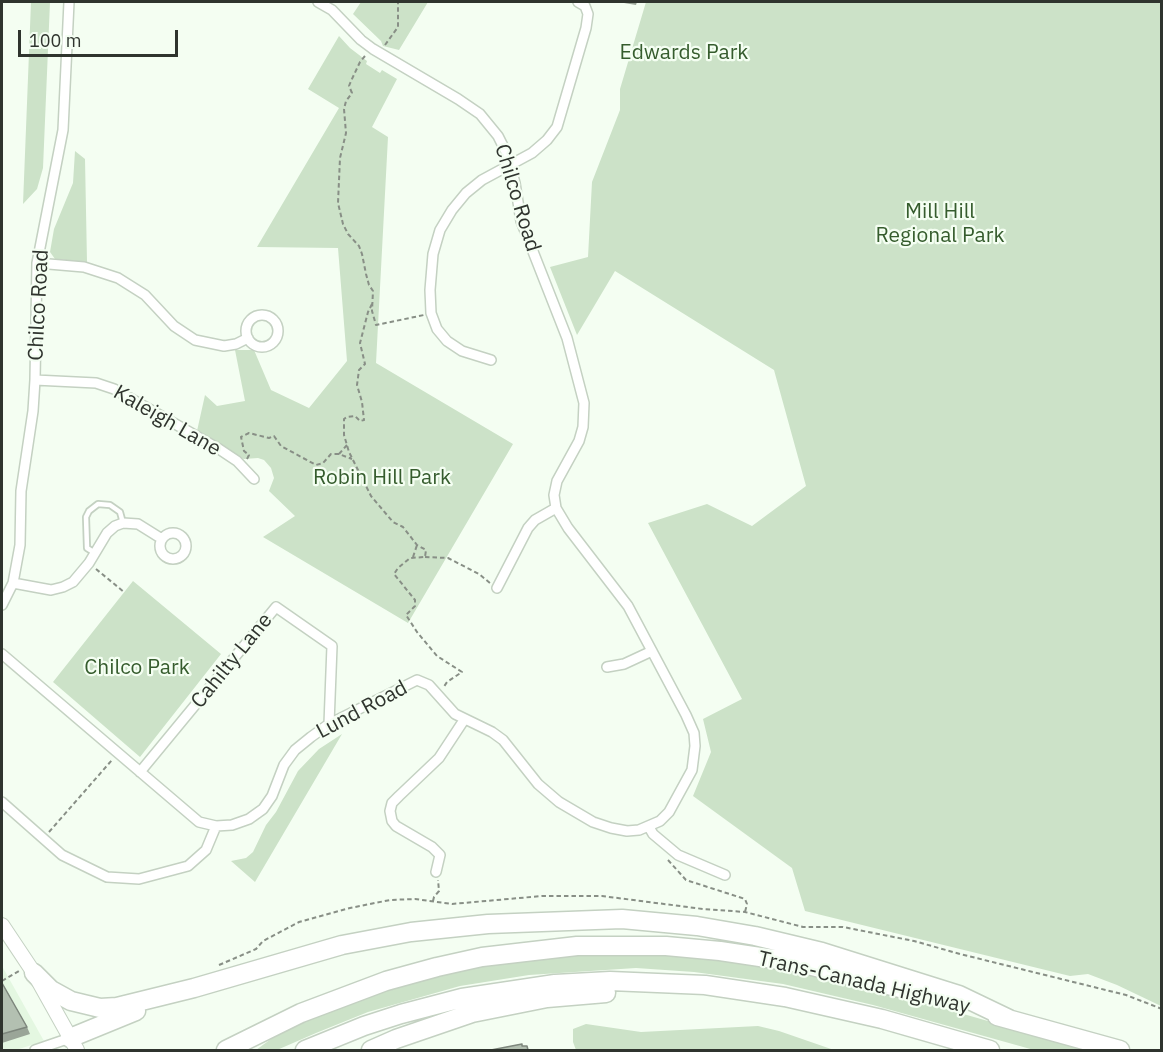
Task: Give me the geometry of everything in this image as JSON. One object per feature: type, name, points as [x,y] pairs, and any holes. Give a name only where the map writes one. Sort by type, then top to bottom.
[{"type":"highway","points":[[32,969],[51,990],[71,1001],[100,1008],[117,1007],[194,988],[342,945],[411,932],[488,924],[622,919],[755,936],[822,952],[959,995],[1009,1019]]},
{"type":"highway","name":"Trans-Canada Highway","points":[[226,1050],[301,1013],[386,981],[482,957],[577,946],[666,946],[720,951],[800,963],[876,981],[1120,1050]]},
{"type":"highway","name":"Trans-Canada Highway","points":[[305,1050],[364,1026],[462,998],[555,984],[610,981],[705,985],[785,997],[882,1019],[990,1050]]},
{"type":"highway","points":[[73,1044],[194,988]]},
{"type":"highway","points":[[371,1050],[472,1013],[547,998],[603,993],[663,992],[785,997]]},
{"type":"main road","points":[[2,925],[32,969],[73,1044]]},
{"type":"street","name":"Chilco Road","points":[[2,605],[13,584],[20,545],[21,491],[33,411],[35,380],[37,263],[63,130],[69,2]]},
{"type":"street","name":"Chilco Road","points":[[318,2],[332,10],[373,49],[480,114],[498,136],[510,165],[521,221],[567,338],[584,403],[584,427],[557,481],[554,495],[556,508]]},
{"type":"street","points":[[491,360],[462,351],[447,341],[437,328],[431,313],[431,266],[440,230],[466,193],[482,180],[532,153],[547,140],[557,127],[586,27],[588,14],[585,6],[578,2]]},
{"type":"street","points":[[37,263],[84,267],[118,278],[145,295],[174,326],[195,340],[224,346],[248,339]]},
{"type":"street","name":"Kaleigh Lane","points":[[35,380],[96,383],[114,389],[219,449],[237,461],[254,479]]},
{"type":"street","points":[[496,588],[528,528],[544,514],[556,508],[568,528],[620,594],[690,723],[695,746],[692,770],[669,812],[649,827],[666,846],[686,859],[725,875]]},
{"type":"street","points":[[13,584],[51,590],[73,582],[89,563],[107,533],[123,523],[138,525],[162,539]]},
{"type":"street","name":"Cahilty Lane","points":[[140,772],[276,607],[332,646],[329,724]]},
{"type":"street","points":[[607,667],[624,664],[652,651]]},
{"type":"street","points":[[2,654],[199,822],[216,826],[206,850],[188,866],[139,879],[106,877],[62,855],[2,802]]},
{"type":"street","name":"Lund Road","points":[[216,826],[232,825],[249,819],[263,809],[272,796],[284,765],[295,750],[329,724],[417,681],[424,682],[447,708],[464,720],[492,732],[503,740],[538,784],[576,813],[611,828],[627,831],[649,827]]},
{"type":"street","points":[[436,872],[440,855],[432,847],[396,826],[392,821],[390,811],[392,803],[440,758],[464,720]]},
{"type":"street","points":[[35,1050],[73,1044]]},
{"type":"lane","points":[[95,553],[87,548],[86,517],[89,511],[98,504],[110,505],[120,512],[123,523]]},
{"type":"path","points":[[387,43],[398,27],[398,2]]},
{"type":"path","points":[[367,54],[360,62],[351,81],[349,86],[352,93],[344,109],[346,133],[340,158],[338,204],[343,224],[362,254],[369,285],[373,291],[372,316],[376,325],[426,315]]},
{"type":"path","points":[[372,304],[360,344],[366,364],[359,370],[357,385],[364,420],[360,421],[350,415],[344,419],[343,427],[347,445],[374,501],[393,522],[403,527],[417,545],[426,550],[425,557]]},
{"type":"path","points":[[248,459],[249,455],[244,451],[241,436],[249,433],[269,438],[274,436],[281,446],[316,465],[323,463],[328,456],[339,454],[353,459]]},
{"type":"path","points":[[339,454],[347,445]]},
{"type":"path","points":[[413,557],[417,545]]},
{"type":"path","points":[[436,693],[462,672],[437,656],[422,639],[406,615],[416,603],[394,574],[403,563],[413,557],[448,558],[479,574],[496,588]]},
{"type":"path","points":[[89,563],[124,592]]},
{"type":"path","points":[[43,839],[118,753]]},
{"type":"path","points":[[666,846],[665,855],[683,878],[693,883],[741,896],[747,901],[745,912]]},
{"type":"path","points":[[433,902],[440,888],[436,872]]},
{"type":"path","points":[[2,981],[32,969]]},
{"type":"shaded area","points":[[2,966],[44,1041],[16,1050],[2,1050]]},
{"type":"green space","points":[[31,2],[50,2],[43,168],[37,189],[23,204]]},
{"type":"green space","points":[[361,2],[428,2],[399,50],[383,46],[381,41],[353,14]]},
{"type":"green space","name":"Mill Hill Regional Park","points":[[646,2],[1161,2],[1161,1006],[1088,974],[1070,976],[805,911],[792,868],[693,796],[711,752],[703,719],[742,699],[648,523],[707,504],[752,526],[806,486],[774,370],[615,271],[577,335],[550,267],[588,257],[592,182],[620,110],[620,89]]},
{"type":"green space","name":"Robin Hill Park","points":[[339,36],[367,61],[366,64],[380,73],[382,70],[397,79],[372,127],[388,137],[376,363],[513,444],[408,623],[263,537],[295,516],[269,491],[274,478],[271,468],[264,460],[258,458],[238,457],[197,431],[205,395],[217,406],[245,401],[235,350],[254,350],[271,390],[309,408],[347,361],[338,248],[257,247],[339,108],[308,89]]},
{"type":"green space","points":[[75,151],[85,159],[87,262],[55,259],[50,252],[54,229],[73,183]]},
{"type":"green space","name":"Chilco Park","points":[[133,581],[221,654],[140,757],[53,682]]},
{"type":"green space","points":[[342,734],[255,882],[231,861],[246,858],[253,852],[298,771],[319,749]]},
{"type":"green space","points":[[684,955],[778,968],[939,1007],[1089,1050],[1034,1050],[873,1005],[783,984],[694,972],[636,968],[529,975],[460,986],[368,1012],[277,1050],[256,1050],[296,1024],[373,994],[431,977],[489,965],[557,956]]},
{"type":"green space","points":[[586,1024],[641,1032],[758,1026],[834,1050],[576,1050],[573,1042],[573,1029]]},
{"type":"building","points":[[2,983],[27,1027],[2,1034]]},
{"type":"building","points":[[522,1044],[522,1046],[527,1046],[528,1050],[491,1050]]},
{"type":"park label","name":"Edwards Park","points":[[684,53]]}]
